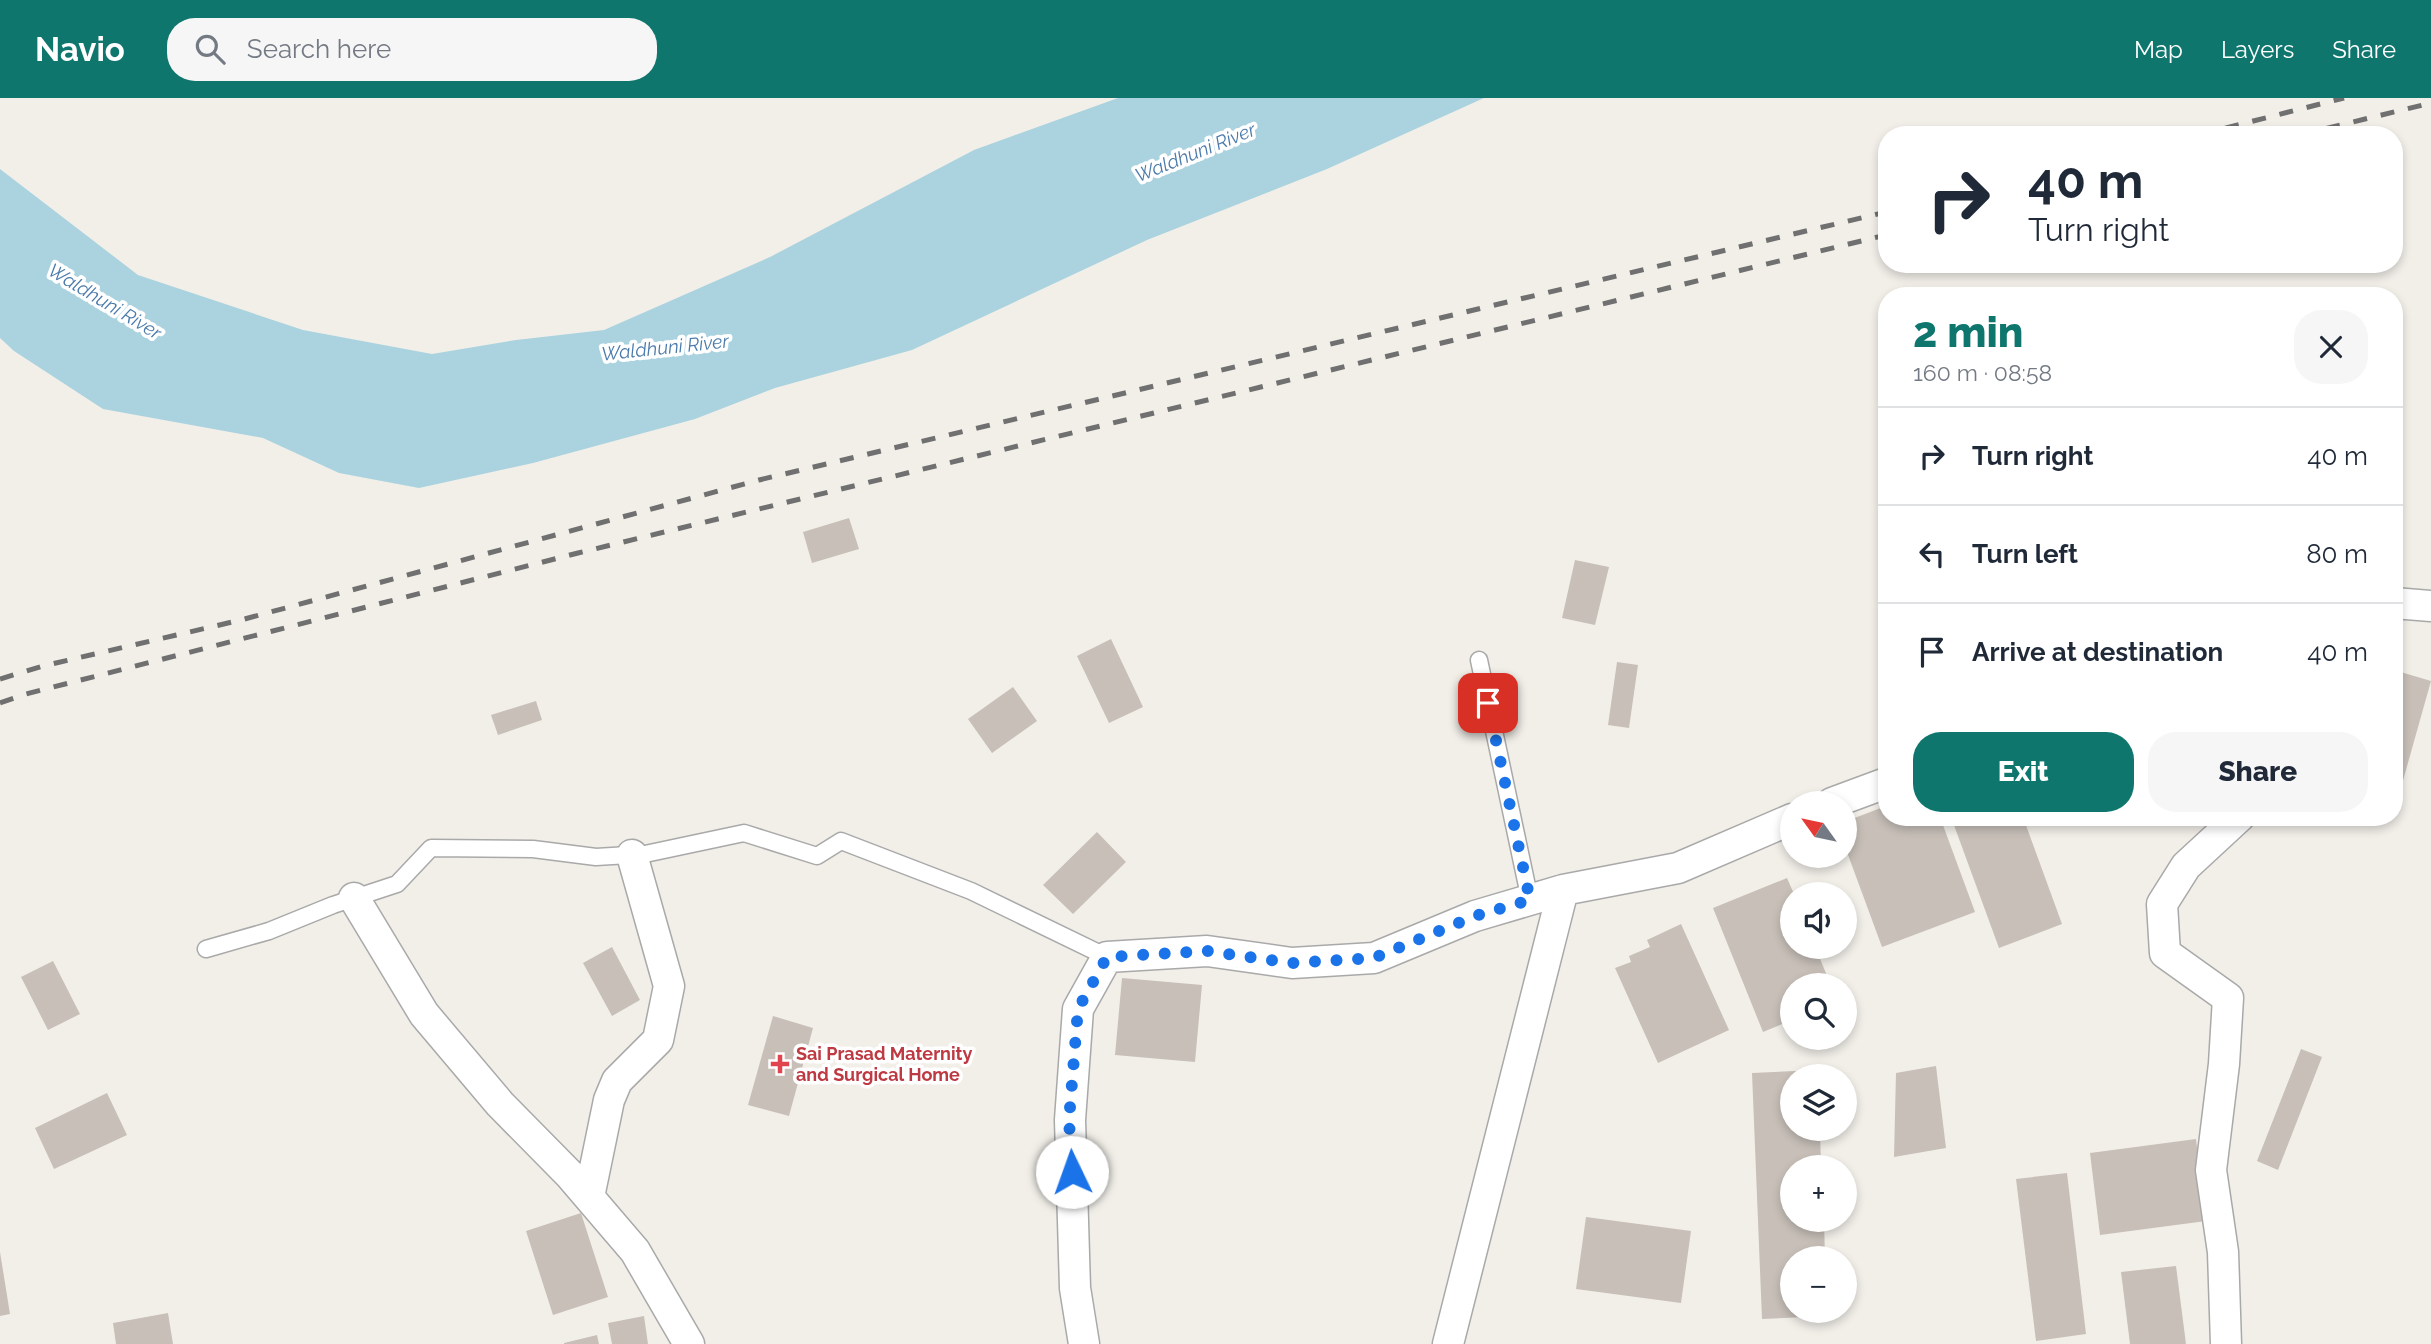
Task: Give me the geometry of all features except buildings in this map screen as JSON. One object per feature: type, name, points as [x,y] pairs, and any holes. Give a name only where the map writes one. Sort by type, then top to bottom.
[{"type":"street","points":[[2403,604],[2431,606]]},
{"type":"street","points":[[1857,794],[1878,786]]},
{"type":"street","points":[[1084,1344],[1075,1288],[1075,1224],[1069,1120],[1078,1009],[1107,957],[1207,951],[1292,963],[1374,958],[1475,916],[1563,890],[1678,868],[1780,824]]},
{"type":"street","points":[[2226,1344],[2223,1252],[2211,1170],[2224,1064],[2228,998],[2165,953],[2162,904],[2186,866],[2229,826]]},
{"type":"street","points":[[589,1197],[609,1100],[617,1081],[658,1040],[669,986],[632,855]]},
{"type":"street","points":[[1448,1344],[1563,890]]},
{"type":"street","points":[[354,898],[424,1014],[500,1104],[589,1197],[635,1251],[689,1344]]},
{"type":"lane","points":[[1479,660],[1530,900]]},
{"type":"lane","points":[[206,949],[269,931],[397,884],[431,848],[533,849],[596,857],[645,854],[744,832],[817,856],[841,841],[971,891],[1107,957]]},
{"type":"water","name":"Waldhuni River","points":[[1118,98],[1484,98],[1327,169],[1147,240],[912,350],[775,388],[695,419],[533,463],[419,488],[339,473],[263,438],[103,409],[14,351],[0,338],[0,169],[138,275],[303,330],[432,354],[516,340],[604,330],[770,257],[974,150]]},
{"type":"railway","points":[[2234,126],[2344,98]]},
{"type":"railway","points":[[2336,126],[2431,103]]},
{"type":"railway","points":[[0,679],[43,666],[241,620],[759,480],[1878,214]]},
{"type":"railway","points":[[0,703],[26,694],[578,553],[1878,237]]},
{"type":"place","name":"Sai Prasad Maternity and Surgical Home","points":[[780,1064]]},
{"type":"route","points":[[1072,1172],[1069,1120],[1078,1009],[1107,957],[1207,951],[1292,963],[1374,958],[1475,916],[1530,900],[1488,703]]}]
